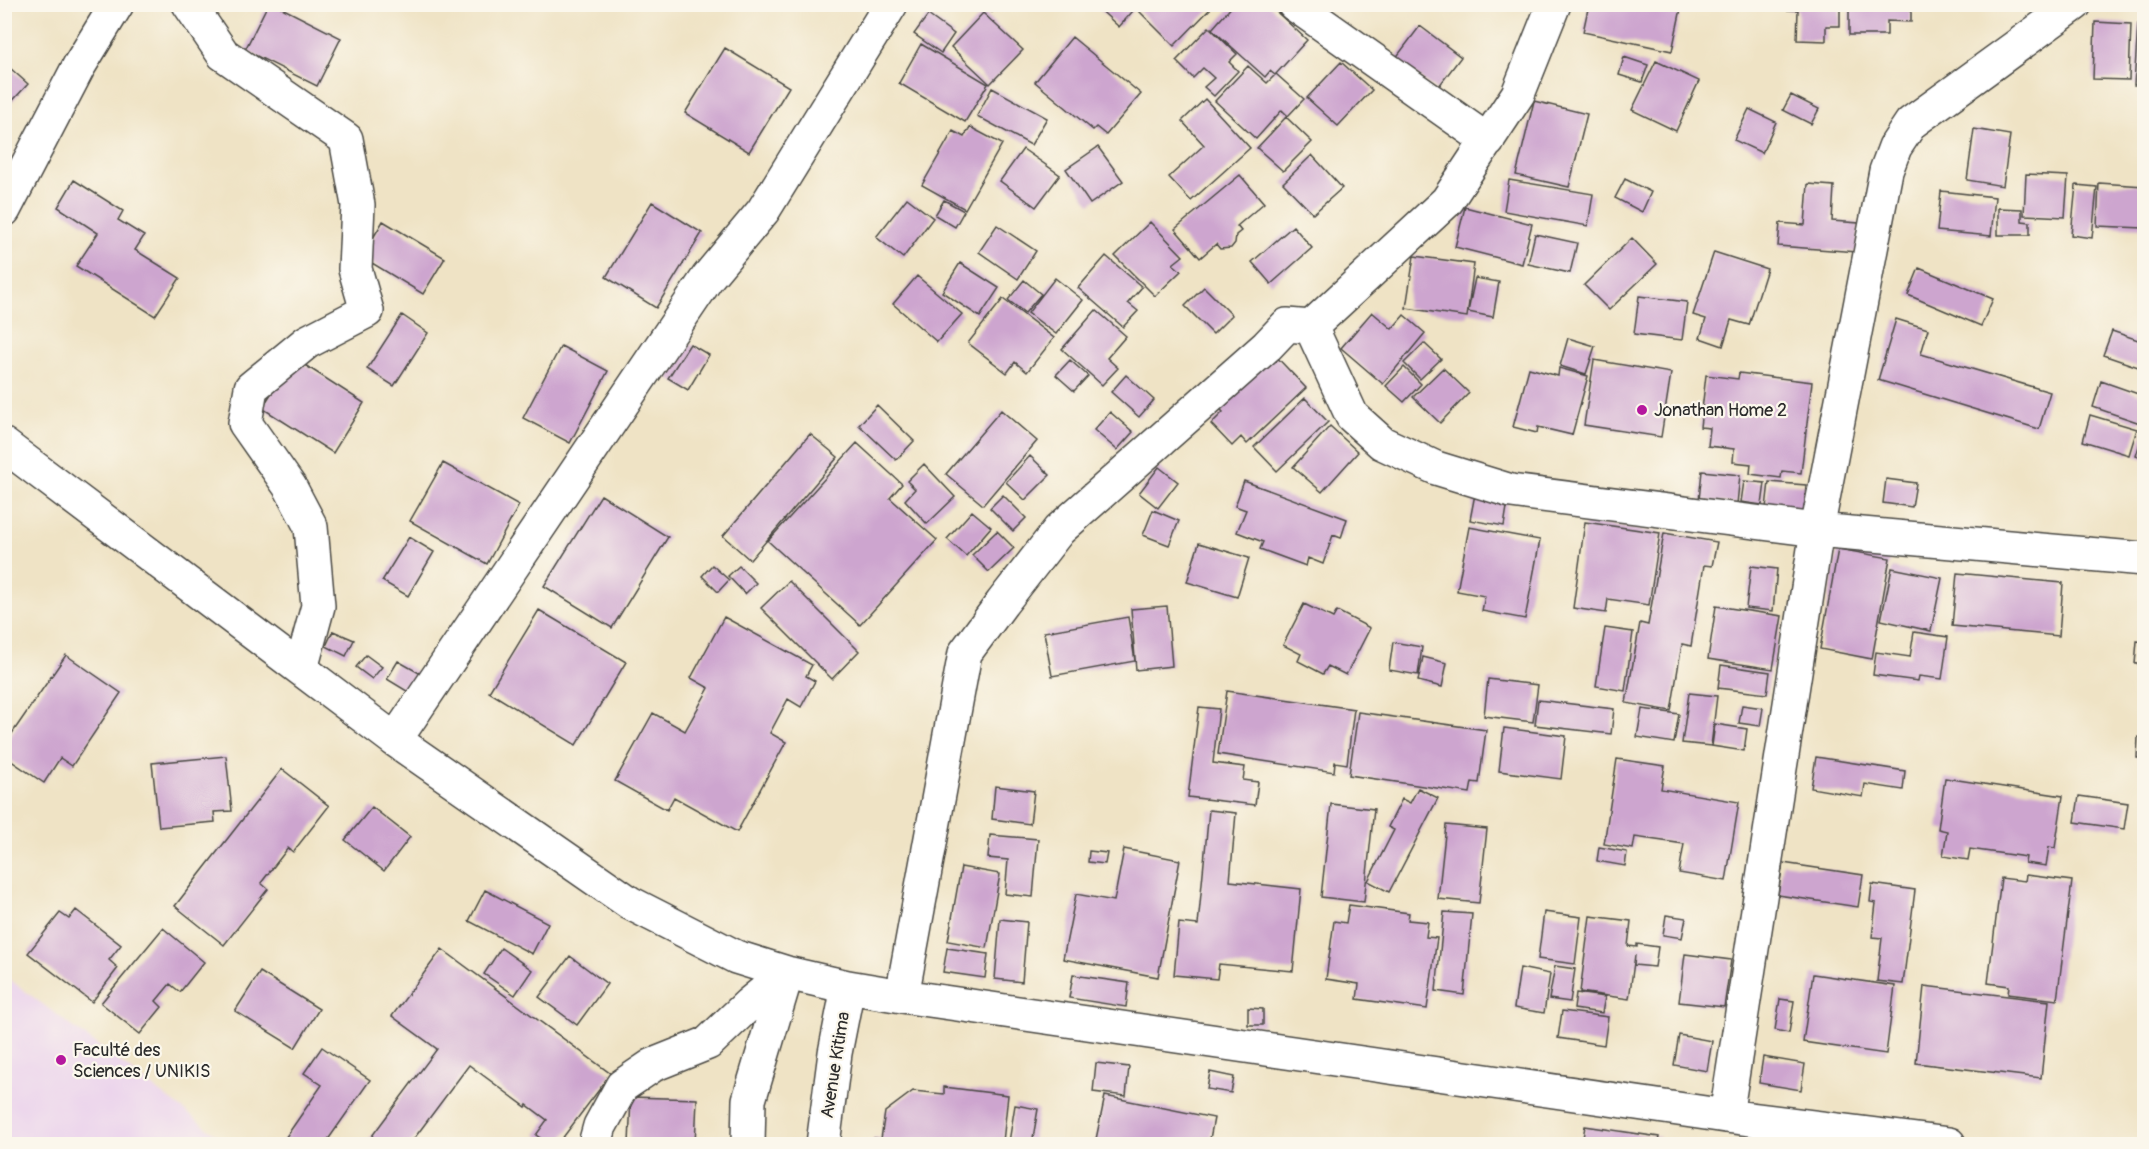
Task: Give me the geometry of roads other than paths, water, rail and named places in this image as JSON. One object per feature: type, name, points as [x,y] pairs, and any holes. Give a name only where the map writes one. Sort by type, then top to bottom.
[{"type":"street","points":[[4,210],[79,66],[117,4]]},
{"type":"street","points":[[189,4],[223,54],[346,139],[358,205],[354,269],[367,311],[307,342],[251,388],[245,423],[290,487],[311,527],[318,606],[301,669]]},
{"type":"street","points":[[395,740],[708,277],[763,211],[891,4]]},
{"type":"street","points":[[1294,4],[1488,141]]},
{"type":"street","points":[[902,996],[965,653],[1059,531],[1287,326],[1311,327],[1447,201],[1518,94],[1554,4]]},
{"type":"street","points":[[1726,1116],[1817,530],[1886,171],[1895,147],[1911,123],[2074,4]]},
{"type":"street","points":[[1311,327],[1352,416],[1382,443],[1436,468],[1511,491],[1817,530],[2145,559]]},
{"type":"street","points":[[4,445],[395,740],[630,903],[736,957],[787,973],[902,996],[1726,1116],[1949,1144]]},
{"type":"street","points":[[595,1144],[600,1126],[622,1086],[653,1065],[708,1043],[749,1004],[787,973]]},
{"type":"street","points":[[748,1144],[749,1100],[787,973]]},
{"type":"street","name":"Avenue Kitima","points":[[823,1144],[835,1053],[848,987]]},
{"type":"place","name":"Jonathan Home 2","points":[[1642,410]]},
{"type":"place","name":"Faculté des Sciences / UNIKIS","points":[[61,1060]]}]
